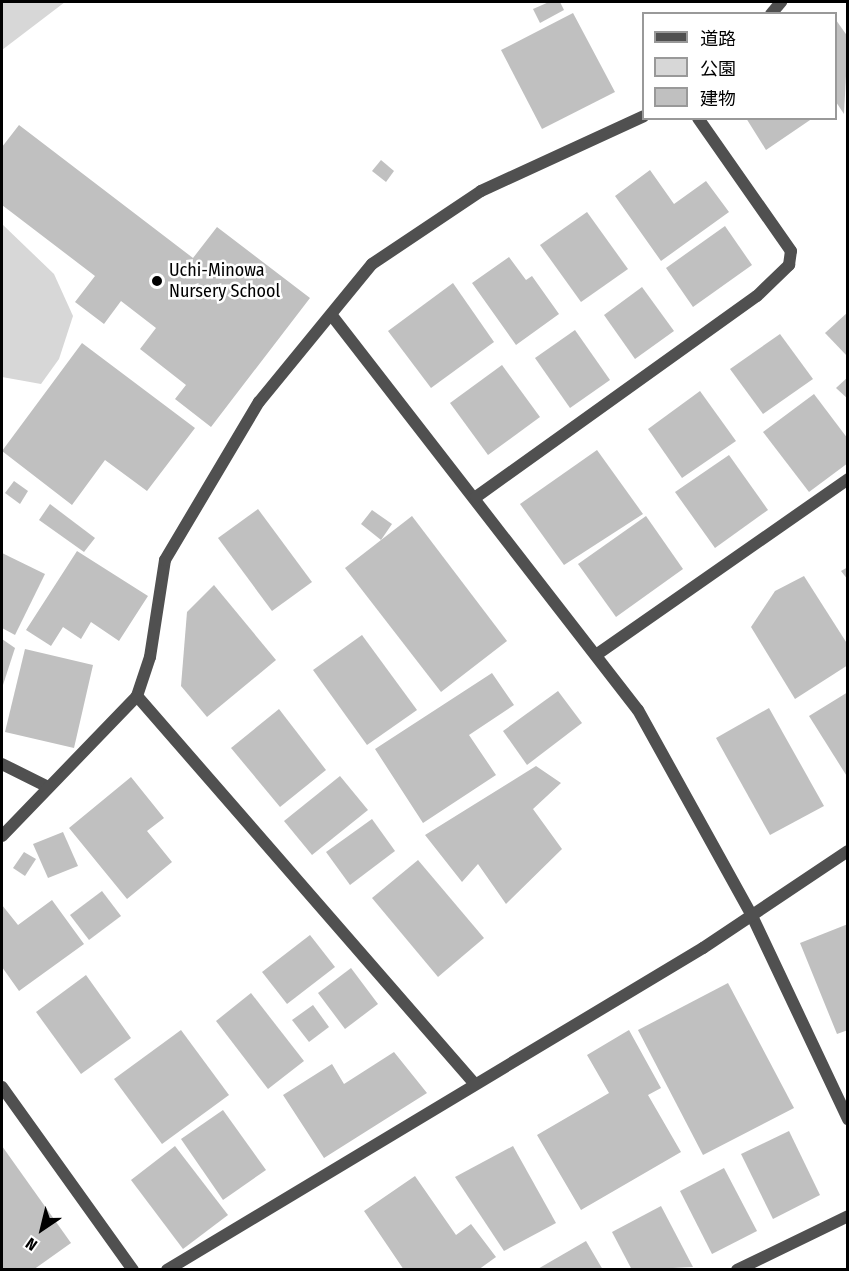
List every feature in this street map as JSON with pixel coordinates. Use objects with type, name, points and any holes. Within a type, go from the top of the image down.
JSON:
[{"type":"street","points":[[2,836],[46,786],[136,696],[150,657],[165,560],[259,402],[333,317],[372,264],[481,191],[642,117]]},
{"type":"street","points":[[476,497],[757,296],[789,265],[790,251],[699,120]]},
{"type":"street","points":[[333,317],[476,497],[638,710],[752,916],[848,1119]]},
{"type":"street","points":[[596,655],[848,479]]},
{"type":"street","points":[[136,696],[473,1082]]},
{"type":"street","points":[[2,764],[46,786]]},
{"type":"street","points":[[167,1269],[473,1082],[752,916],[848,852]]},
{"type":"street","points":[[2,1087],[133,1269]]},
{"type":"street","points":[[737,1269],[848,1216]]},
{"type":"green space","points":[[2,2],[65,2],[2,50]]},
{"type":"green space","points":[[2,224],[54,274],[73,316],[59,359],[41,384],[2,377]]},
{"type":"building","points":[[549,2],[560,2],[564,10],[540,23],[533,9]]},
{"type":"building","points":[[573,13],[615,92],[542,129],[501,50]]},
{"type":"building","points":[[837,21],[848,37],[844,114],[837,104]]},
{"type":"building","points":[[747,120],[810,120],[766,150]]},
{"type":"building","points":[[19,125],[193,258],[217,227],[310,298],[211,427],[175,399],[186,385],[140,349],[156,328],[121,301],[104,324],[75,302],[95,276],[2,205],[2,147]]},
{"type":"building","points":[[381,160],[394,171],[386,182],[372,171]]},
{"type":"building","points":[[650,170],[674,204],[706,181],[729,212],[661,261],[615,196]]},
{"type":"building","points":[[587,212],[628,269],[581,302],[540,245]]},
{"type":"building","points":[[725,226],[752,265],[693,307],[666,268]]},
{"type":"building","points":[[509,257],[526,280],[532,276],[559,314],[516,345],[472,283]]},
{"type":"building","points":[[453,283],[494,342],[431,388],[388,331]]},
{"type":"building","points":[[642,287],[674,331],[635,359],[604,315]]},
{"type":"building","points":[[848,312],[848,357],[825,333]]},
{"type":"building","points":[[575,330],[610,380],[570,408],[535,358]]},
{"type":"building","points":[[780,334],[813,379],[763,414],[730,369]]},
{"type":"building","points":[[82,343],[195,428],[147,491],[105,460],[72,505],[2,451]]},
{"type":"building","points":[[502,365],[540,417],[488,455],[450,403]]},
{"type":"building","points":[[848,377],[848,399],[836,388]]},
{"type":"building","points":[[700,391],[736,441],[682,478],[648,429]]},
{"type":"building","points":[[814,394],[848,439],[848,463],[809,492],[763,432]]},
{"type":"building","points":[[597,450],[643,514],[564,565],[520,504]]},
{"type":"building","points":[[729,455],[768,510],[715,548],[675,492]]},
{"type":"building","points":[[14,481],[28,491],[20,504],[5,493]]},
{"type":"building","points":[[50,504],[95,538],[84,552],[39,520]]},
{"type":"building","points":[[258,509],[312,582],[272,611],[218,538]]},
{"type":"building","points":[[372,510],[392,524],[381,540],[361,524]]},
{"type":"building","points":[[412,516],[507,641],[441,692],[345,568]]},
{"type":"building","points":[[646,516],[683,569],[616,617],[578,564]]},
{"type":"building","points":[[77,551],[148,596],[119,641],[91,622],[81,639],[63,627],[51,646],[26,630]]},
{"type":"building","points":[[2,553],[45,574],[15,635],[2,628]]},
{"type":"building","points":[[848,567],[848,580],[841,571]]},
{"type":"building","points":[[804,576],[848,645],[848,665],[795,699],[751,627],[775,591]]},
{"type":"building","points":[[214,585],[276,660],[207,717],[181,686],[187,612]]},
{"type":"building","points":[[362,635],[417,710],[367,745],[313,670]]},
{"type":"building","points":[[2,639],[15,648],[2,688]]},
{"type":"building","points":[[25,649],[93,665],[74,748],[5,732]]},
{"type":"building","points":[[492,673],[514,705],[469,735],[496,775],[423,823],[375,749]]},
{"type":"building","points":[[558,691],[582,723],[527,765],[503,731]]},
{"type":"building","points":[[848,692],[848,778],[809,716]]},
{"type":"building","points":[[769,708],[824,806],[770,835],[716,738]]},
{"type":"building","points":[[279,709],[326,770],[280,807],[231,748]]},
{"type":"building","points":[[536,766],[561,783],[533,809],[562,849],[506,904],[478,864],[462,882],[425,835]]},
{"type":"building","points":[[340,776],[368,810],[312,855],[284,821]]},
{"type":"building","points":[[131,777],[164,818],[147,831],[172,862],[127,899],[69,828]]},
{"type":"building","points":[[372,819],[395,851],[350,885],[326,852]]},
{"type":"building","points":[[63,832],[78,866],[48,878],[33,844]]},
{"type":"building","points":[[24,852],[36,859],[25,876],[13,868]]},
{"type":"building","points":[[418,860],[484,938],[438,977],[372,898]]},
{"type":"building","points":[[102,891],[121,916],[89,940],[70,915]]},
{"type":"building","points":[[52,900],[84,944],[19,991],[2,967],[2,905],[18,925]]},
{"type":"building","points":[[848,924],[848,1030],[837,1034],[800,943]]},
{"type":"building","points":[[310,935],[335,967],[287,1004],[262,972]]},
{"type":"building","points":[[351,968],[378,1004],[345,1029],[318,993]]},
{"type":"building","points":[[86,975],[131,1038],[81,1074],[36,1012]]},
{"type":"building","points":[[728,983],[794,1108],[703,1155],[638,1030]]},
{"type":"building","points":[[251,993],[304,1061],[268,1089],[216,1021]]},
{"type":"building","points":[[313,1005],[329,1027],[309,1042],[292,1020]]},
{"type":"building","points":[[181,1030],[229,1095],[162,1144],[114,1079]]},
{"type":"building","points":[[629,1030],[661,1088],[648,1095],[681,1152],[581,1210],[537,1135],[609,1093],[587,1055]]},
{"type":"building","points":[[394,1052],[427,1093],[324,1158],[283,1095],[332,1064],[344,1084]]},
{"type":"building","points":[[223,1110],[266,1170],[223,1200],[181,1139]]},
{"type":"building","points":[[789,1131],[820,1195],[773,1219],[741,1154]]},
{"type":"building","points":[[2,1146],[71,1243],[33,1270],[2,1270]]},
{"type":"building","points":[[175,1146],[228,1215],[183,1249],[131,1180]]},
{"type":"building","points":[[513,1146],[556,1223],[504,1251],[455,1177]]},
{"type":"building","points":[[724,1168],[757,1231],[712,1254],[680,1191]]},
{"type":"building","points":[[415,1176],[456,1235],[471,1224],[496,1257],[478,1270],[404,1270],[364,1211]]},
{"type":"building","points":[[661,1206],[693,1267],[632,1270],[612,1232]]},
{"type":"building","points":[[586,1241],[603,1270],[536,1270]]},
{"type":"place","name":"Uchi-Minowa Nursery School","points":[[157,281]]}]
